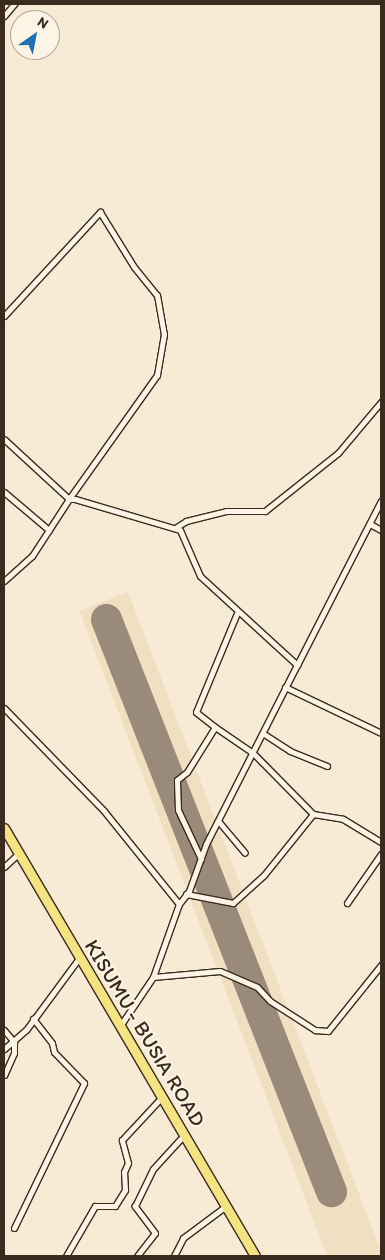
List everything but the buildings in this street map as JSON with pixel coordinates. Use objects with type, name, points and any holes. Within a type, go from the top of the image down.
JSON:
[{"type":"highway","name":"KISUMU - BUSIA ROAD","points":[[4,828],[255,1256]]},
{"type":"street","points":[[4,16],[14,4]]},
{"type":"street","points":[[4,315],[98,212],[160,299],[164,334],[159,370],[69,499],[32,556],[4,581]]},
{"type":"street","points":[[175,528],[186,521],[226,511],[265,511],[338,453],[381,402]]},
{"type":"street","points":[[4,439],[69,499],[175,528],[183,533],[200,576],[237,613],[297,665]]},
{"type":"street","points":[[4,492],[49,530]]},
{"type":"street","points":[[120,1026],[153,977],[179,904],[186,894],[253,753],[381,501]]},
{"type":"street","points":[[370,524],[381,530]]},
{"type":"street","points":[[237,613],[196,712],[253,753],[313,814],[343,819],[381,842]]},
{"type":"street","points":[[286,687],[381,733]]},
{"type":"street","points":[[4,708],[104,811],[179,904]]},
{"type":"street","points":[[201,859],[178,810],[177,780],[187,772],[215,727]]},
{"type":"street","points":[[264,734],[290,751],[327,766]]},
{"type":"street","points":[[186,894],[233,903],[264,875],[313,814]]},
{"type":"street","points":[[219,822],[245,852]]},
{"type":"street","points":[[4,867],[19,853]]},
{"type":"street","points":[[347,903],[381,854]]},
{"type":"street","points":[[4,1049],[14,1042],[33,1019],[79,958]]},
{"type":"street","points":[[153,977],[220,971],[257,987],[270,1001],[315,1030],[328,1031],[381,965]]},
{"type":"street","points":[[14,1228],[84,1083],[54,1052],[52,1043],[33,1019]]},
{"type":"street","points":[[4,1030],[14,1042],[14,1056],[4,1076]]},
{"type":"street","points":[[66,1256],[95,1206],[116,1206],[125,1190],[124,1172],[128,1163],[122,1140],[162,1096]]},
{"type":"street","points":[[137,1256],[155,1233],[135,1206],[153,1169],[185,1135]]},
{"type":"street","points":[[174,1256],[189,1232],[226,1206]]},
{"type":"shaded area","points":[[128,592],[381,1251],[379,1256],[327,1256],[79,611]]},
{"type":"runway","points":[[106,619],[331,1191]]}]
